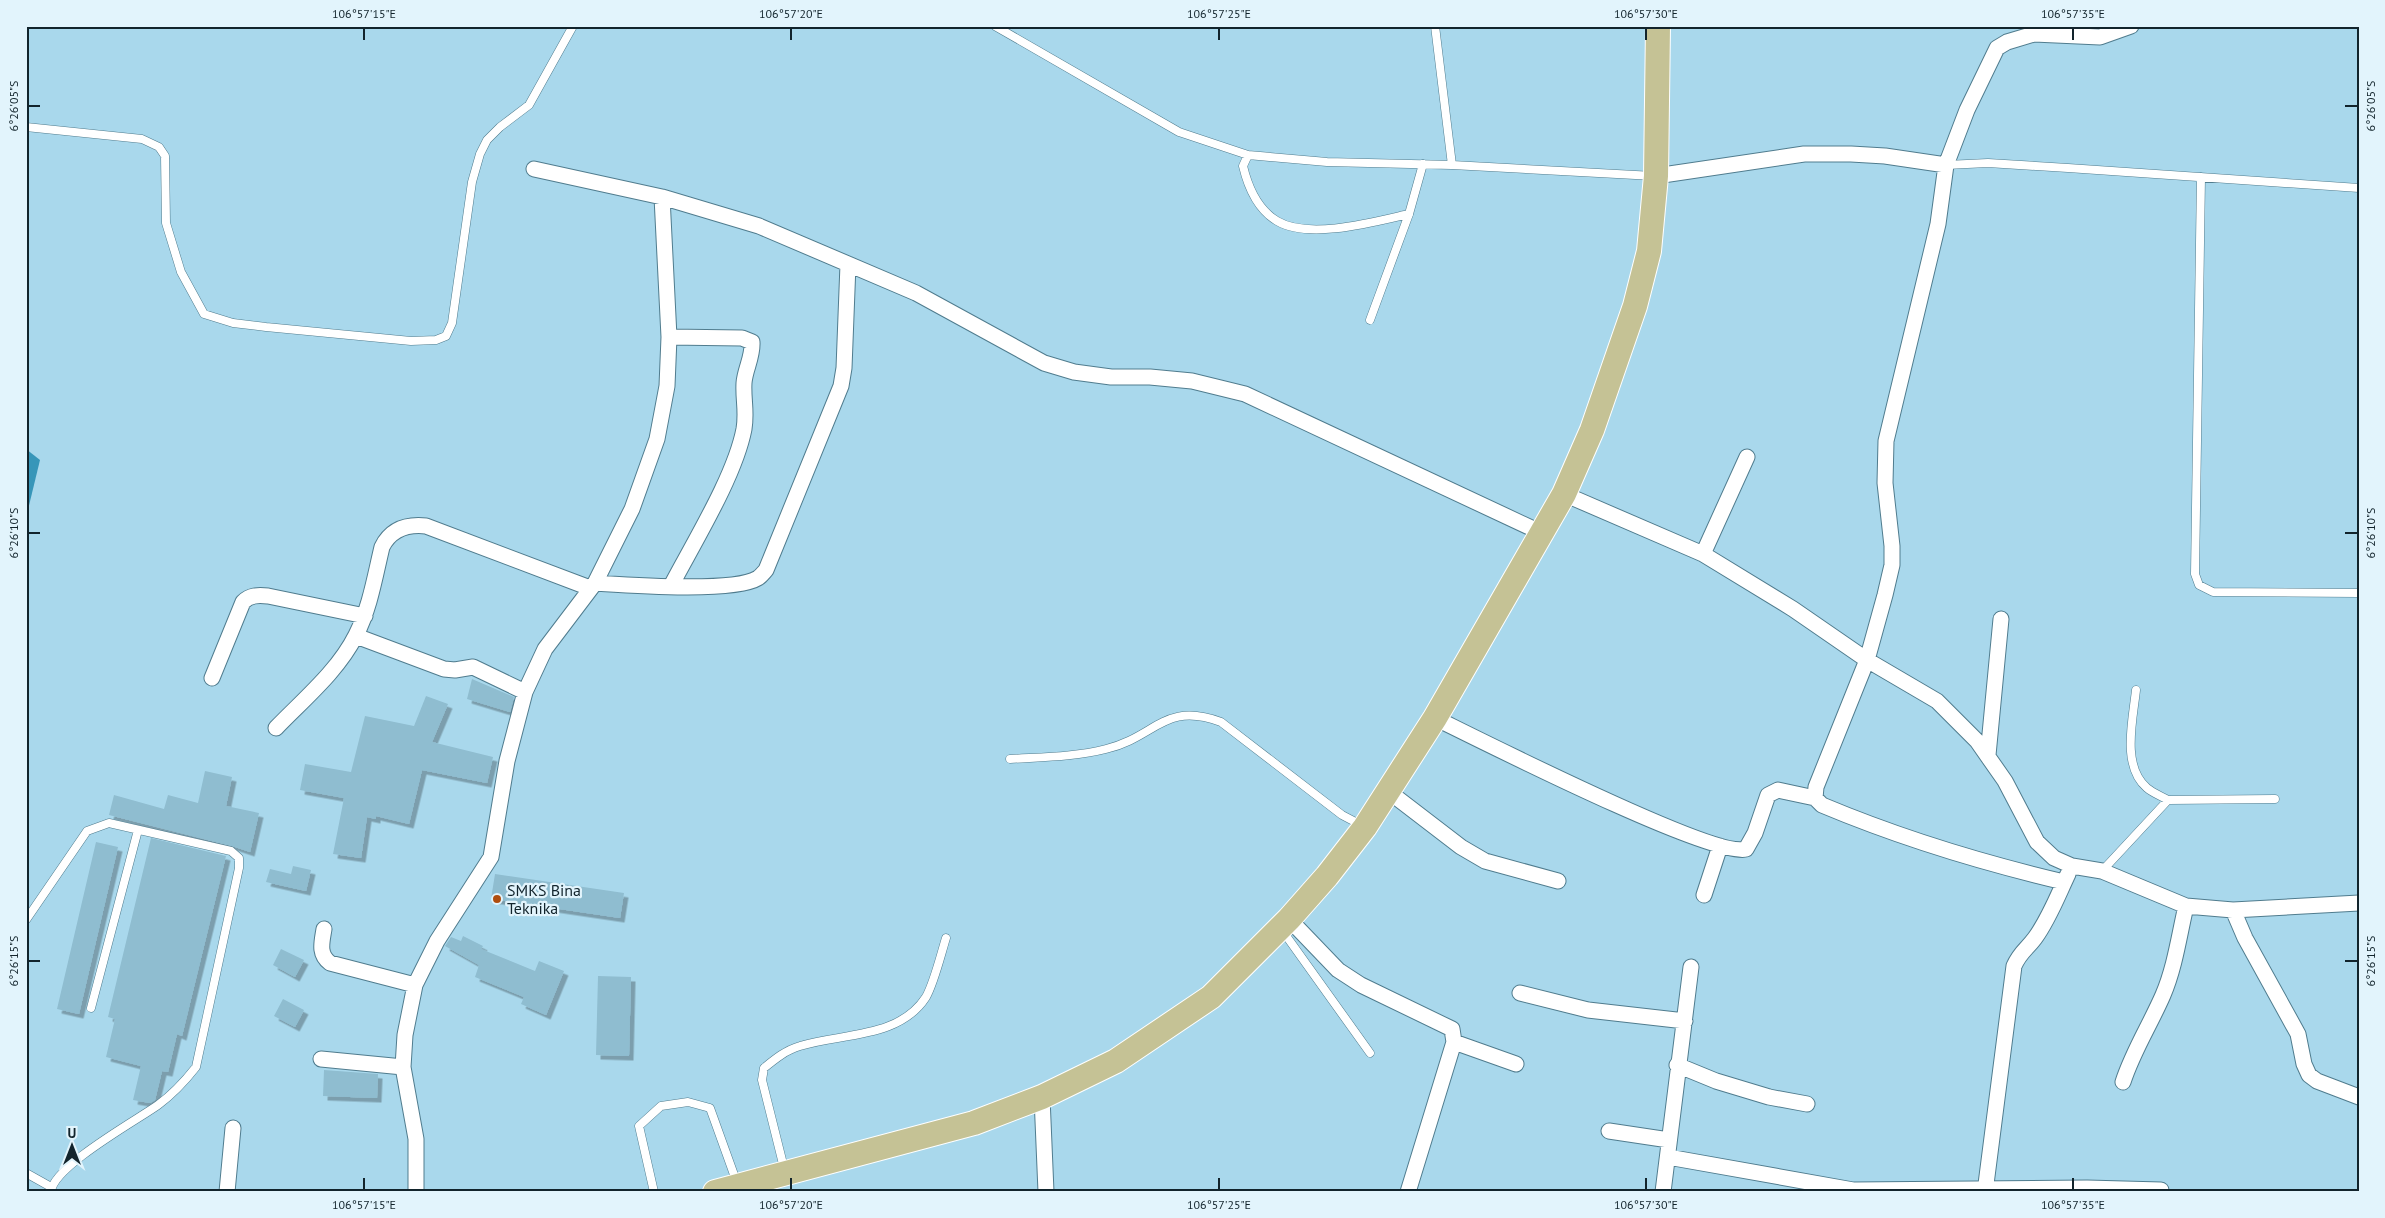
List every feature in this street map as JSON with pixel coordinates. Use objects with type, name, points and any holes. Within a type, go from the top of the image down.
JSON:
[{"type":"main road","points":[[726,1188],[777,1181],[974,1123],[1042,1097],[1116,1061],[1211,997],[1284,924],[1327,876],[1365,827],[1435,718],[1564,494],[1592,430],[1635,306],[1649,251],[1656,176],[1658,26]]},
{"type":"street","points":[[1815,798],[1816,787],[1867,660],[1892,565],[1890,514],[1884,483],[1886,441],[1938,224],[1946,165],[1967,110],[1997,48],[2020,36],[2041,30],[2100,37],[2130,26]]},
{"type":"street","points":[[1656,176],[1804,154],[1851,154],[1946,165]]},
{"type":"street","points":[[534,169],[662,197],[758,226],[916,293],[1044,363],[1058,368],[1111,377],[1192,380],[1245,394],[1542,533]]},
{"type":"street","points":[[416,1192],[416,1139],[403,1067],[405,1035],[416,984],[437,941],[491,857],[508,761],[525,692],[545,649],[592,586],[632,509],[657,439],[667,386],[669,336],[662,197]]},
{"type":"street","points":[[276,728],[331,672],[356,636],[365,616],[382,547],[387,537],[410,524],[426,526],[592,586],[728,585],[758,579],[766,570],[841,386],[844,368],[848,264]]},
{"type":"street","points":[[669,336],[742,338],[752,342],[753,350],[744,384],[747,411],[744,432],[724,484],[672,586]]},
{"type":"street","points":[[1703,554],[1747,457]]},
{"type":"street","points":[[1564,494],[1703,554],[1793,609],[1867,660],[1937,701],[1977,741],[1988,755],[2005,781],[2037,842],[2054,858],[2072,866],[2102,871],[2186,906],[2233,910],[2359,903]]},
{"type":"street","points":[[212,678],[241,606],[247,599],[254,596],[268,596],[365,616]]},
{"type":"street","points":[[1988,755],[2001,619]]},
{"type":"street","points":[[356,636],[444,669],[455,670],[473,666],[525,692]]},
{"type":"street","points":[[1435,718],[1651,821],[1720,846],[1738,850],[1748,846],[1755,833],[1768,795],[1774,790],[1778,790],[1815,798],[1822,805],[1884,831],[2005,868],[2064,882]]},
{"type":"street","points":[[1388,791],[1461,847],[1485,861],[1558,881]]},
{"type":"street","points":[[1704,895],[1720,846]]},
{"type":"street","points":[[1985,1191],[2014,966],[2019,955],[2035,939],[2044,925],[2072,866]]},
{"type":"street","points":[[2123,1082],[2129,1062],[2158,1007],[2172,969],[2186,906]]},
{"type":"street","points":[[2233,910],[2245,938],[2298,1034],[2304,1064],[2309,1075],[2317,1081],[2359,1098]]},
{"type":"street","points":[[1284,924],[1338,970],[1383,998],[1449,1026],[1454,1034],[1454,1042],[1408,1192]]},
{"type":"street","points":[[324,929],[322,954],[330,963],[416,984]]},
{"type":"street","points":[[1662,1192],[1691,967]]},
{"type":"street","points":[[1520,993],[1588,1010],[1685,1021]]},
{"type":"street","points":[[1454,1042],[1516,1064]]},
{"type":"street","points":[[321,1059],[403,1067]]},
{"type":"street","points":[[1678,1064],[1716,1081],[1769,1096],[1807,1104]]},
{"type":"street","points":[[1042,1097],[1046,1192]]},
{"type":"street","points":[[227,1192],[233,1128]]},
{"type":"street","points":[[1609,1131],[1670,1140]]},
{"type":"street","points":[[1668,1157],[1853,1190],[1985,1191],[2087,1188],[2161,1190]]},
{"type":"lane","points":[[26,127],[142,139],[159,147],[165,156],[166,223],[181,272],[204,314],[233,323],[266,327],[411,341],[436,340],[446,336],[452,323],[472,182],[480,154],[487,140],[500,127],[529,105],[573,26]]},
{"type":"lane","points":[[995,26],[1179,132],[1248,155],[1327,162],[1452,165],[1656,176]]},
{"type":"lane","points":[[1435,26],[1452,165]]},
{"type":"lane","points":[[1248,155],[1243,166],[1250,191],[1258,203],[1277,221],[1299,228],[1353,227],[1409,214]]},
{"type":"lane","points":[[1946,165],[1988,163],[2359,188]]},
{"type":"lane","points":[[1370,320],[1409,214],[1423,164]]},
{"type":"lane","points":[[2201,177],[2195,574],[2199,585],[2213,592],[2359,593]]},
{"type":"lane","points":[[2136,690],[2131,732],[2132,766],[2146,787],[2168,800],[2275,799]]},
{"type":"lane","points":[[1010,759],[1106,749],[1129,742],[1169,718],[1186,714],[1202,715],[1221,722],[1342,815],[1365,827]]},
{"type":"lane","points":[[2102,871],[2168,800]]},
{"type":"lane","points":[[26,920],[87,831],[109,823],[231,851],[239,858],[239,868],[196,1067],[181,1085],[159,1104],[81,1156],[62,1172],[51,1190],[26,1173]]},
{"type":"lane","points":[[91,1008],[138,830]]},
{"type":"lane","points":[[1284,924],[1370,1053]]},
{"type":"lane","points":[[777,1181],[762,1080],[764,1068],[777,1057],[800,1046],[884,1028],[906,1016],[926,996],[946,938]]},
{"type":"lane","points":[[654,1192],[638,1126],[661,1106],[688,1102],[710,1108],[726,1188]]},
{"type":"water","points":[[26,449],[40,460],[26,518]]},
{"type":"building","points":[[472,679],[514,697],[510,712],[467,699]]},
{"type":"building","points":[[426,696],[448,704],[432,742],[493,757],[487,783],[422,770],[409,824],[376,816],[376,819],[367,817],[361,858],[333,854],[344,798],[300,790],[305,764],[351,772],[365,716],[414,726]]},
{"type":"building","points":[[205,771],[232,777],[226,806],[259,813],[250,852],[109,815],[114,795],[164,809],[168,795],[198,803]]},
{"type":"building","points":[[151,838],[226,856],[182,1036],[177,1034],[168,1072],[162,1071],[155,1100],[150,1103],[133,1100],[141,1066],[106,1057],[115,1019],[108,1017]]},
{"type":"building","points":[[96,842],[118,847],[79,1014],[57,1009]]},
{"type":"building","points":[[293,866],[311,870],[306,891],[266,882],[270,869],[291,874]]},
{"type":"building","points":[[495,874],[624,893],[620,918],[491,899]]},
{"type":"building","points":[[463,936],[483,946],[481,949],[535,971],[539,961],[564,971],[546,1015],[521,1004],[524,997],[475,977],[479,965],[445,946],[451,937],[461,941]]},
{"type":"building","points":[[281,949],[304,960],[295,977],[273,965]]},
{"type":"building","points":[[598,976],[631,977],[629,1056],[596,1055]]},
{"type":"building","points":[[283,999],[304,1010],[295,1027],[274,1016]]},
{"type":"building","points":[[324,1070],[378,1074],[377,1098],[323,1096]]},
{"type":"place","name":"SMKS Bina Teknika","points":[[497,899]]}]
